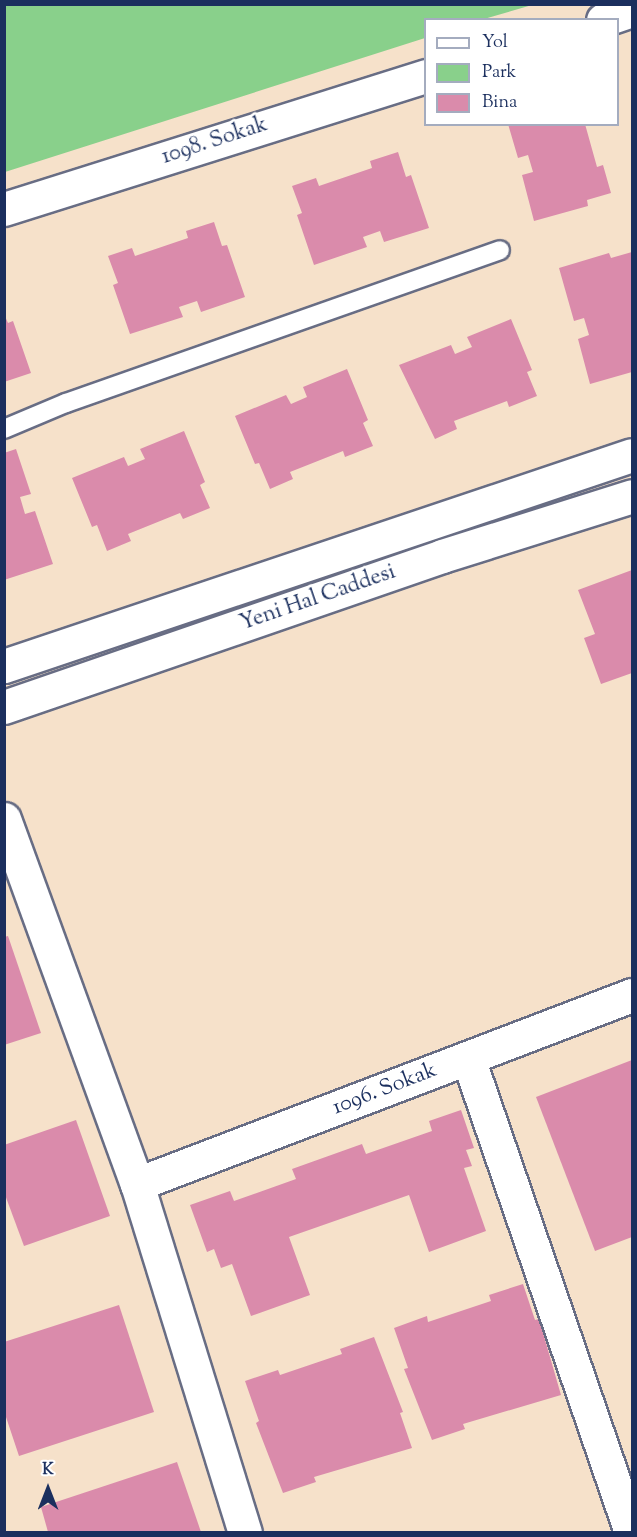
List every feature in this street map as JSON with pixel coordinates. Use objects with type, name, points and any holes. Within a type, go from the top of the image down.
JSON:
[{"type":"street","points":[[609,18],[633,10],[631,4]]},
{"type":"street","name":"1098. Sokak","points":[[4,209],[424,77]]},
{"type":"street","points":[[4,666],[633,455]]},
{"type":"street","name":"Yeni Hal Caddesi","points":[[4,707],[431,560],[633,496]]},
{"type":"street","points":[[4,819],[137,1184],[245,1533]]},
{"type":"street","name":"1096. Sokak","points":[[137,1184],[633,995]]},
{"type":"street","points":[[468,1058],[631,1533]]},
{"type":"lane","points":[[4,429],[66,403],[500,250]]},
{"type":"green space","points":[[5,4],[532,4],[487,18],[424,18],[424,38],[5,172]]},
{"type":"building","points":[[509,126],[586,126],[597,167],[603,165],[611,193],[587,200],[588,206],[534,221],[522,175],[533,172],[528,155],[518,158]]},
{"type":"building","points":[[398,152],[406,177],[411,175],[429,228],[384,242],[380,231],[363,237],[367,247],[314,265],[297,215],[302,213],[292,186],[316,178],[319,186],[372,168],[370,161]]},
{"type":"building","points":[[214,222],[222,246],[227,245],[245,297],[201,312],[197,301],[179,307],[183,317],[130,334],[113,285],[118,283],[108,256],[132,248],[135,256],[188,238],[186,231]]},
{"type":"building","points":[[632,252],[632,372],[590,384],[578,339],[589,335],[584,318],[574,321],[559,268],[609,253],[611,258]]},
{"type":"building","points":[[4,314],[8,323],[13,321],[31,373],[4,382]]},
{"type":"building","points":[[511,319],[532,370],[527,372],[537,396],[509,407],[507,401],[454,421],[457,429],[435,439],[399,365],[451,345],[455,354],[472,347],[467,337]]},
{"type":"building","points":[[347,369],[368,420],[363,423],[373,446],[345,457],[343,451],[290,472],[293,479],[270,489],[259,463],[255,464],[235,416],[286,395],[291,404],[307,397],[303,387]]},
{"type":"building","points":[[184,431],[205,482],[200,485],[210,508],[183,519],[180,513],[128,534],[131,541],[107,551],[97,525],[92,527],[72,478],[124,457],[128,466],[145,459],[140,449]]},
{"type":"building","points":[[16,449],[31,494],[20,497],[25,514],[35,511],[53,564],[4,580],[4,453]]},
{"type":"building","points":[[632,570],[632,673],[601,684],[584,638],[595,634],[578,590]]},
{"type":"building","points":[[8,936],[41,1033],[4,1045],[4,937]]},
{"type":"building","points":[[632,1060],[632,1237],[595,1251],[536,1097]]},
{"type":"building","points":[[461,1110],[474,1148],[466,1150],[472,1166],[464,1168],[486,1231],[429,1252],[409,1195],[289,1237],[310,1295],[251,1316],[232,1264],[221,1268],[214,1249],[207,1252],[190,1205],[230,1191],[234,1201],[296,1179],[292,1169],[362,1144],[366,1154],[432,1131],[429,1121]]},
{"type":"building","points":[[76,1120],[110,1216],[24,1246],[4,1192],[4,1145]]},
{"type":"building","points":[[523,1284],[535,1320],[539,1319],[561,1395],[463,1424],[465,1429],[432,1440],[404,1369],[408,1368],[394,1328],[427,1316],[428,1322],[491,1301],[489,1295]]},
{"type":"building","points":[[119,1305],[154,1412],[19,1456],[4,1411],[4,1342]]},
{"type":"building","points":[[374,1337],[403,1412],[400,1413],[412,1448],[314,1477],[316,1482],[283,1493],[256,1423],[259,1421],[245,1381],[278,1370],[280,1375],[342,1354],[340,1349]]},
{"type":"building","points":[[177,1462],[201,1532],[48,1532],[41,1507]]}]
